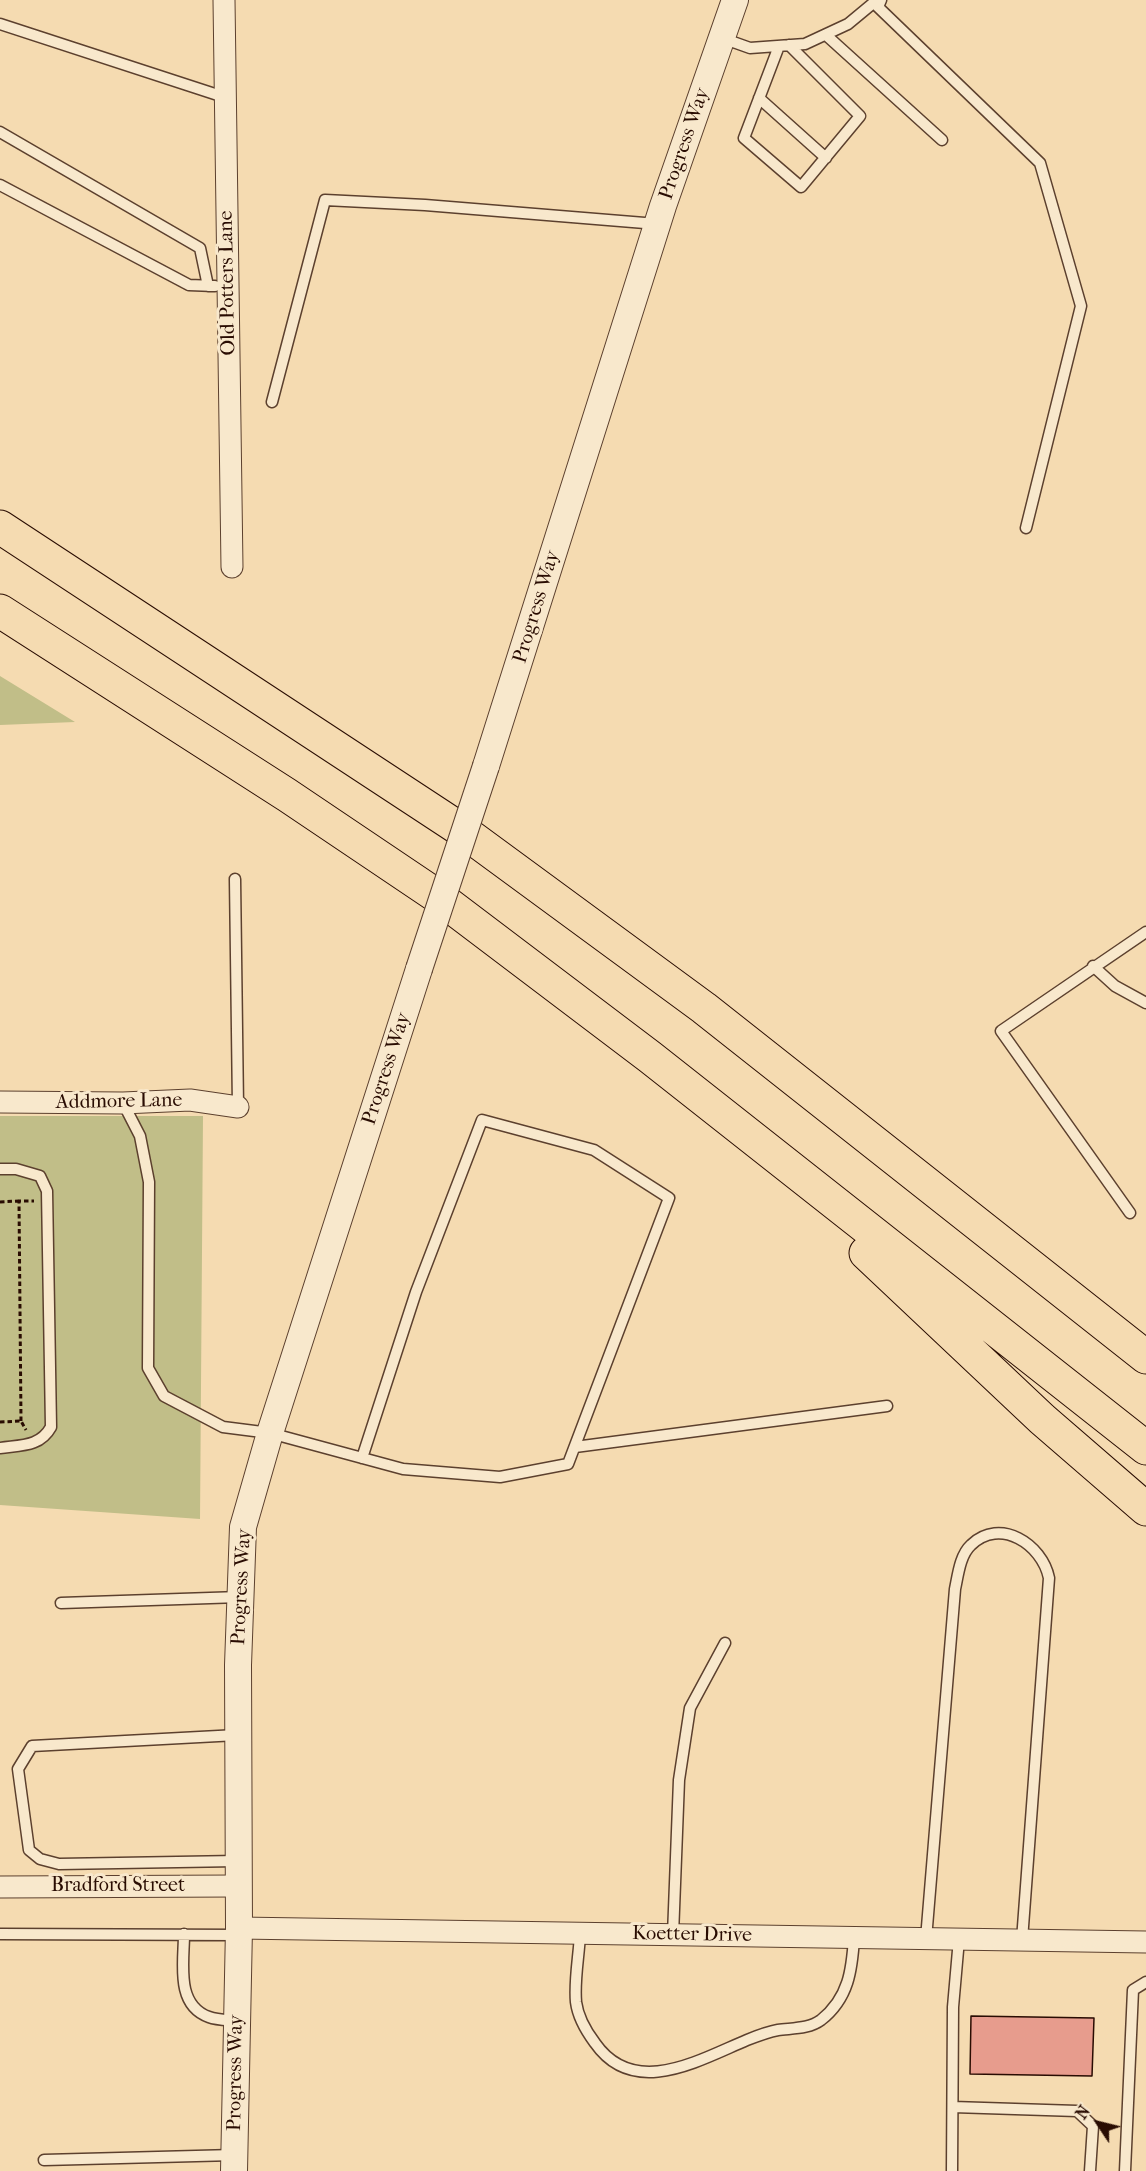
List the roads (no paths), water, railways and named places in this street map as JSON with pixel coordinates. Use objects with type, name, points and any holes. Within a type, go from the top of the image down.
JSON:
[{"type":"highway","points":[[0,527],[463,831],[705,1008],[1146,1357]]},
{"type":"highway","points":[[0,611],[399,870],[708,1103],[1146,1448]]},
{"type":"highway","points":[[708,1103],[1042,1419],[1146,1509]]},
{"type":"highway","points":[[1077,1302],[1146,1350]]},
{"type":"street","name":"Old Potters Lane","points":[[224,0],[219,286],[232,567]]},
{"type":"street","name":"Progress Way","points":[[234,2163],[239,1932],[237,1735],[243,1527],[270,1433],[418,969],[486,766],[657,224],[735,0]]},
{"type":"street","name":"Addmore Lane","points":[[0,1102],[123,1103],[190,1100],[238,1107]]},
{"type":"street","name":"Bradford Street","points":[[0,1887],[237,1873]]},
{"type":"street","name":"Koetter Drive","points":[[239,1932],[1146,1942]]},
{"type":"lane","points":[[721,38],[750,48],[805,44],[848,24],[879,0]]},
{"type":"lane","points":[[879,0],[878,7],[1040,163],[1081,306],[1026,528]]},
{"type":"lane","points":[[0,24],[224,97]]},
{"type":"lane","points":[[826,35],[942,140]]},
{"type":"lane","points":[[784,46],[861,116],[801,187],[744,138],[759,98],[784,46]]},
{"type":"lane","points":[[759,98],[826,158]]},
{"type":"lane","points":[[0,132],[200,248],[219,286],[189,285],[0,185]]},
{"type":"lane","points":[[272,402],[325,200],[426,205],[657,224]]},
{"type":"lane","points":[[235,879],[238,1107]]},
{"type":"lane","points":[[1130,1213],[1001,1031],[1093,966],[1146,932]]},
{"type":"lane","points":[[1093,966],[1115,986],[1146,1003]]},
{"type":"lane","points":[[123,1103],[140,1136],[149,1182],[148,1368],[164,1396],[223,1427],[270,1433],[362,1458],[403,1469],[500,1477],[568,1464],[669,1198],[594,1150],[482,1120],[416,1292],[362,1458]]},
{"type":"lane","points":[[0,1169],[16,1169],[40,1176],[47,1191],[51,1427],[45,1438],[36,1442],[0,1448]]},
{"type":"lane","points":[[575,1447],[887,1406]]},
{"type":"lane","points":[[926,1939],[955,1589],[962,1559],[970,1545],[986,1536],[999,1535],[1017,1537],[1030,1544],[1041,1555],[1049,1578],[1022,1940]]},
{"type":"lane","points":[[61,1603],[241,1597]]},
{"type":"lane","points":[[673,1935],[679,1780],[690,1708],[725,1643]]},
{"type":"lane","points":[[237,1735],[32,1746],[18,1770],[29,1850],[40,1859],[59,1864],[237,1873]]},
{"type":"lane","points":[[0,1934],[239,1932]]},
{"type":"lane","points":[[184,1934],[184,1985],[188,1998],[196,2009],[210,2017],[237,2021]]},
{"type":"lane","points":[[580,1934],[576,2003],[584,2027],[599,2050],[618,2067],[646,2074],[713,2056],[758,2036],[778,2030],[800,2028],[821,2020],[840,1998],[852,1974],[854,1938]]},
{"type":"lane","points":[[952,2171],[953,2007],[959,1940]]},
{"type":"lane","points":[[1125,2171],[1133,1990],[1146,1982]]},
{"type":"lane","points":[[953,2107],[1077,2111],[1093,2126],[1090,2171]]},
{"type":"lane","points":[[44,2160],[234,2163]]}]
